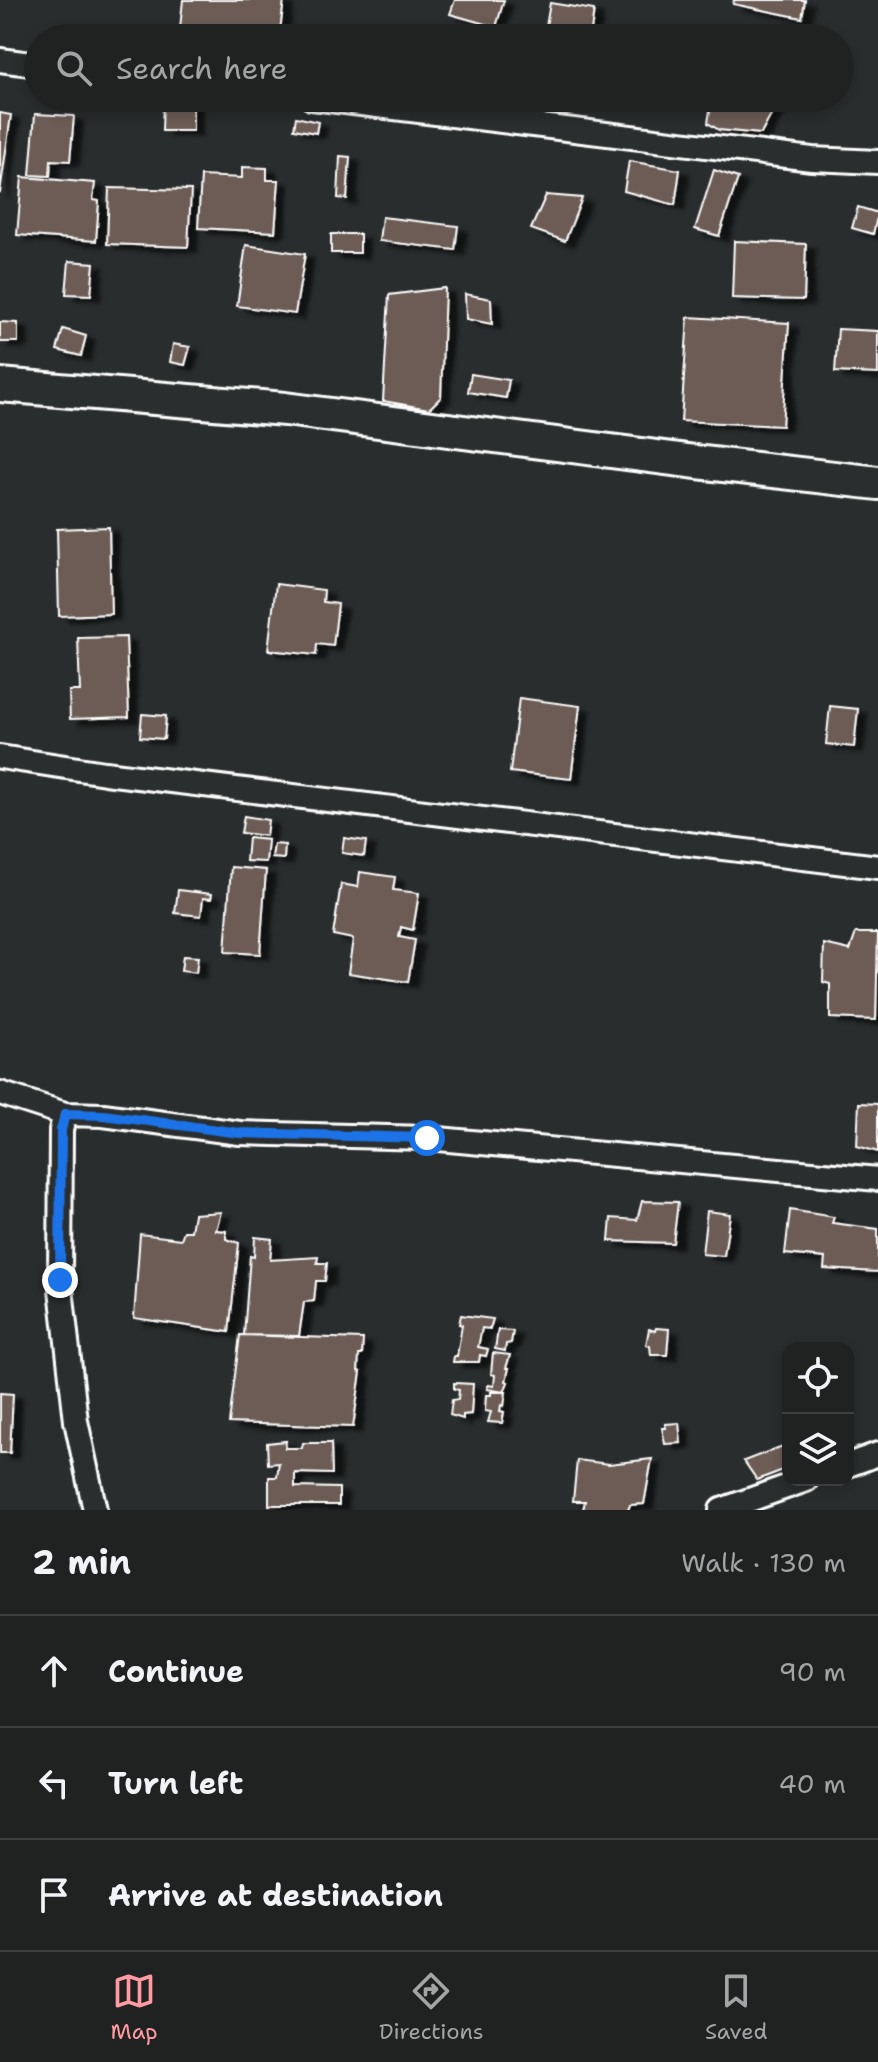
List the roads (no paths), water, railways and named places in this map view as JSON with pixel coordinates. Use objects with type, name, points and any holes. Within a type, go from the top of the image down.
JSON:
[{"type":"street","points":[[0,60],[24,63]]},
{"type":"street","points":[[427,112],[812,159],[878,162]]},
{"type":"street","points":[[0,385],[285,409],[878,483]]},
{"type":"street","points":[[0,757],[121,775],[878,867]]},
{"type":"street","points":[[0,1093],[65,1114],[103,1115],[240,1133],[427,1138],[878,1179]]},
{"type":"street","points":[[65,1114],[61,1130],[60,1280],[76,1421],[95,1510]]},
{"type":"street","points":[[854,1463],[878,1454]]},
{"type":"street","points":[[721,1510],[789,1486]]}]
